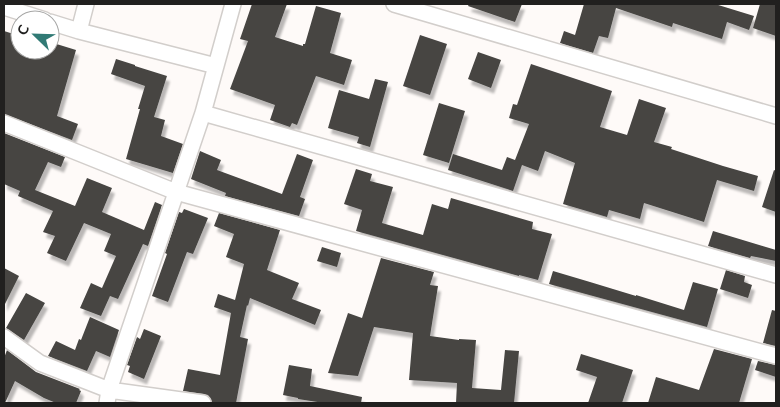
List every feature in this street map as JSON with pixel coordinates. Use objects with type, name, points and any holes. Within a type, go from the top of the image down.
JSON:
[{"type":"street","points":[[79,31],[86,4]]},
{"type":"street","points":[[108,397],[203,113],[233,4]]},
{"type":"street","points":[[394,4],[776,116]]},
{"type":"street","points":[[60,25],[216,66]]},
{"type":"street","points":[[203,113],[776,275]]},
{"type":"street","points":[[4,124],[176,192],[776,356]]},
{"type":"street","points":[[4,336],[40,363],[108,397],[203,403]]},
{"type":"building","points":[[252,4],[287,4],[275,37],[303,46],[316,6],[341,13],[330,53],[352,60],[344,85],[316,76],[297,125],[292,123],[290,127],[270,120],[275,105],[230,89],[248,41],[240,39]]},
{"type":"building","points":[[469,4],[522,4],[515,22],[468,6]]},
{"type":"building","points":[[584,4],[715,4],[754,16],[749,30],[727,22],[722,39],[673,23],[672,27],[616,8],[608,38],[599,36],[593,53],[560,43],[564,31],[575,35]]},
{"type":"building","points":[[760,4],[776,4],[776,36],[753,28]]},
{"type":"building","points":[[4,31],[10,33],[10,60],[60,60],[60,45],[76,50],[57,116],[78,124],[72,140],[4,114]]},
{"type":"building","points":[[420,35],[447,44],[430,95],[403,86]]},
{"type":"building","points":[[478,52],[501,60],[491,88],[468,79]]},
{"type":"building","points":[[116,59],[167,76],[154,117],[165,120],[161,136],[183,144],[173,173],[126,159],[145,86],[111,74]]},
{"type":"building","points":[[531,64],[612,91],[600,127],[627,135],[639,99],[666,108],[654,142],[758,176],[754,191],[717,180],[704,222],[644,203],[640,219],[609,210],[607,217],[563,204],[575,163],[545,151],[538,171],[522,165],[513,191],[448,170],[453,154],[502,170],[507,157],[515,160],[529,124],[509,118],[513,104],[517,105]]},
{"type":"building","points":[[375,79],[388,82],[370,147],[357,143],[359,137],[328,128],[339,90],[369,99]]},
{"type":"building","points":[[439,103],[465,111],[449,163],[423,155]]},
{"type":"building","points":[[4,133],[65,157],[61,167],[48,162],[35,190],[75,206],[87,178],[112,188],[102,212],[144,230],[155,202],[162,205],[148,246],[143,244],[118,299],[110,296],[101,316],[80,308],[91,283],[102,288],[116,256],[104,251],[111,234],[84,223],[66,261],[47,253],[55,236],[43,232],[53,211],[18,196],[20,191],[4,184]]},
{"type":"building","points":[[200,151],[221,160],[217,170],[282,194],[297,154],[313,160],[300,197],[305,199],[299,216],[225,196],[226,193],[191,179]]},
{"type":"building","points":[[356,169],[372,174],[370,181],[393,187],[382,223],[423,235],[432,204],[448,209],[451,198],[533,222],[532,229],[552,234],[538,280],[356,231],[362,210],[344,204]]},
{"type":"building","points":[[774,170],[776,171],[776,212],[762,207]]},
{"type":"building","points":[[184,209],[208,218],[193,254],[187,252],[168,302],[152,296],[179,212],[182,213]]},
{"type":"building","points":[[219,213],[280,230],[267,270],[299,283],[292,299],[321,310],[315,325],[250,298],[240,337],[248,339],[236,403],[212,403],[208,395],[183,391],[188,369],[220,375],[231,313],[214,307],[218,294],[235,300],[244,264],[226,257],[234,234],[214,226]]},
{"type":"building","points":[[713,231],[776,250],[776,261],[751,256],[750,258],[708,246]]},
{"type":"building","points":[[322,247],[341,253],[337,267],[317,261]]},
{"type":"building","points":[[381,258],[434,272],[430,285],[438,286],[430,336],[476,340],[472,388],[501,390],[505,350],[519,351],[514,403],[456,403],[457,383],[409,380],[413,333],[374,327],[358,376],[328,373],[348,313],[362,318]]},
{"type":"building","points":[[4,268],[19,276],[4,306]]},
{"type":"building","points":[[726,270],[745,276],[744,282],[752,285],[748,298],[720,289]]},
{"type":"building","points":[[553,271],[684,310],[693,282],[718,289],[707,327],[549,284]]},
{"type":"building","points":[[26,293],[45,303],[24,340],[6,328]]},
{"type":"building","points":[[772,310],[776,311],[776,346],[763,343]]},
{"type":"building","points":[[90,317],[119,330],[110,357],[96,351],[87,371],[48,356],[56,341],[75,350]]},
{"type":"building","points":[[144,329],[161,336],[144,379],[128,372],[130,366],[127,365],[137,337],[140,339]]},
{"type":"building","points":[[714,349],[752,359],[739,403],[648,403],[656,377],[699,390]]},
{"type":"building","points":[[7,350],[36,372],[80,389],[81,391],[76,403],[56,403],[15,381],[4,403],[4,358]]},
{"type":"building","points":[[581,354],[633,370],[622,403],[588,403],[597,377],[576,370]]},
{"type":"building","points":[[758,361],[776,365],[776,377],[755,370]]},
{"type":"building","points":[[289,365],[312,369],[310,386],[362,397],[361,403],[324,403],[283,395]]}]
